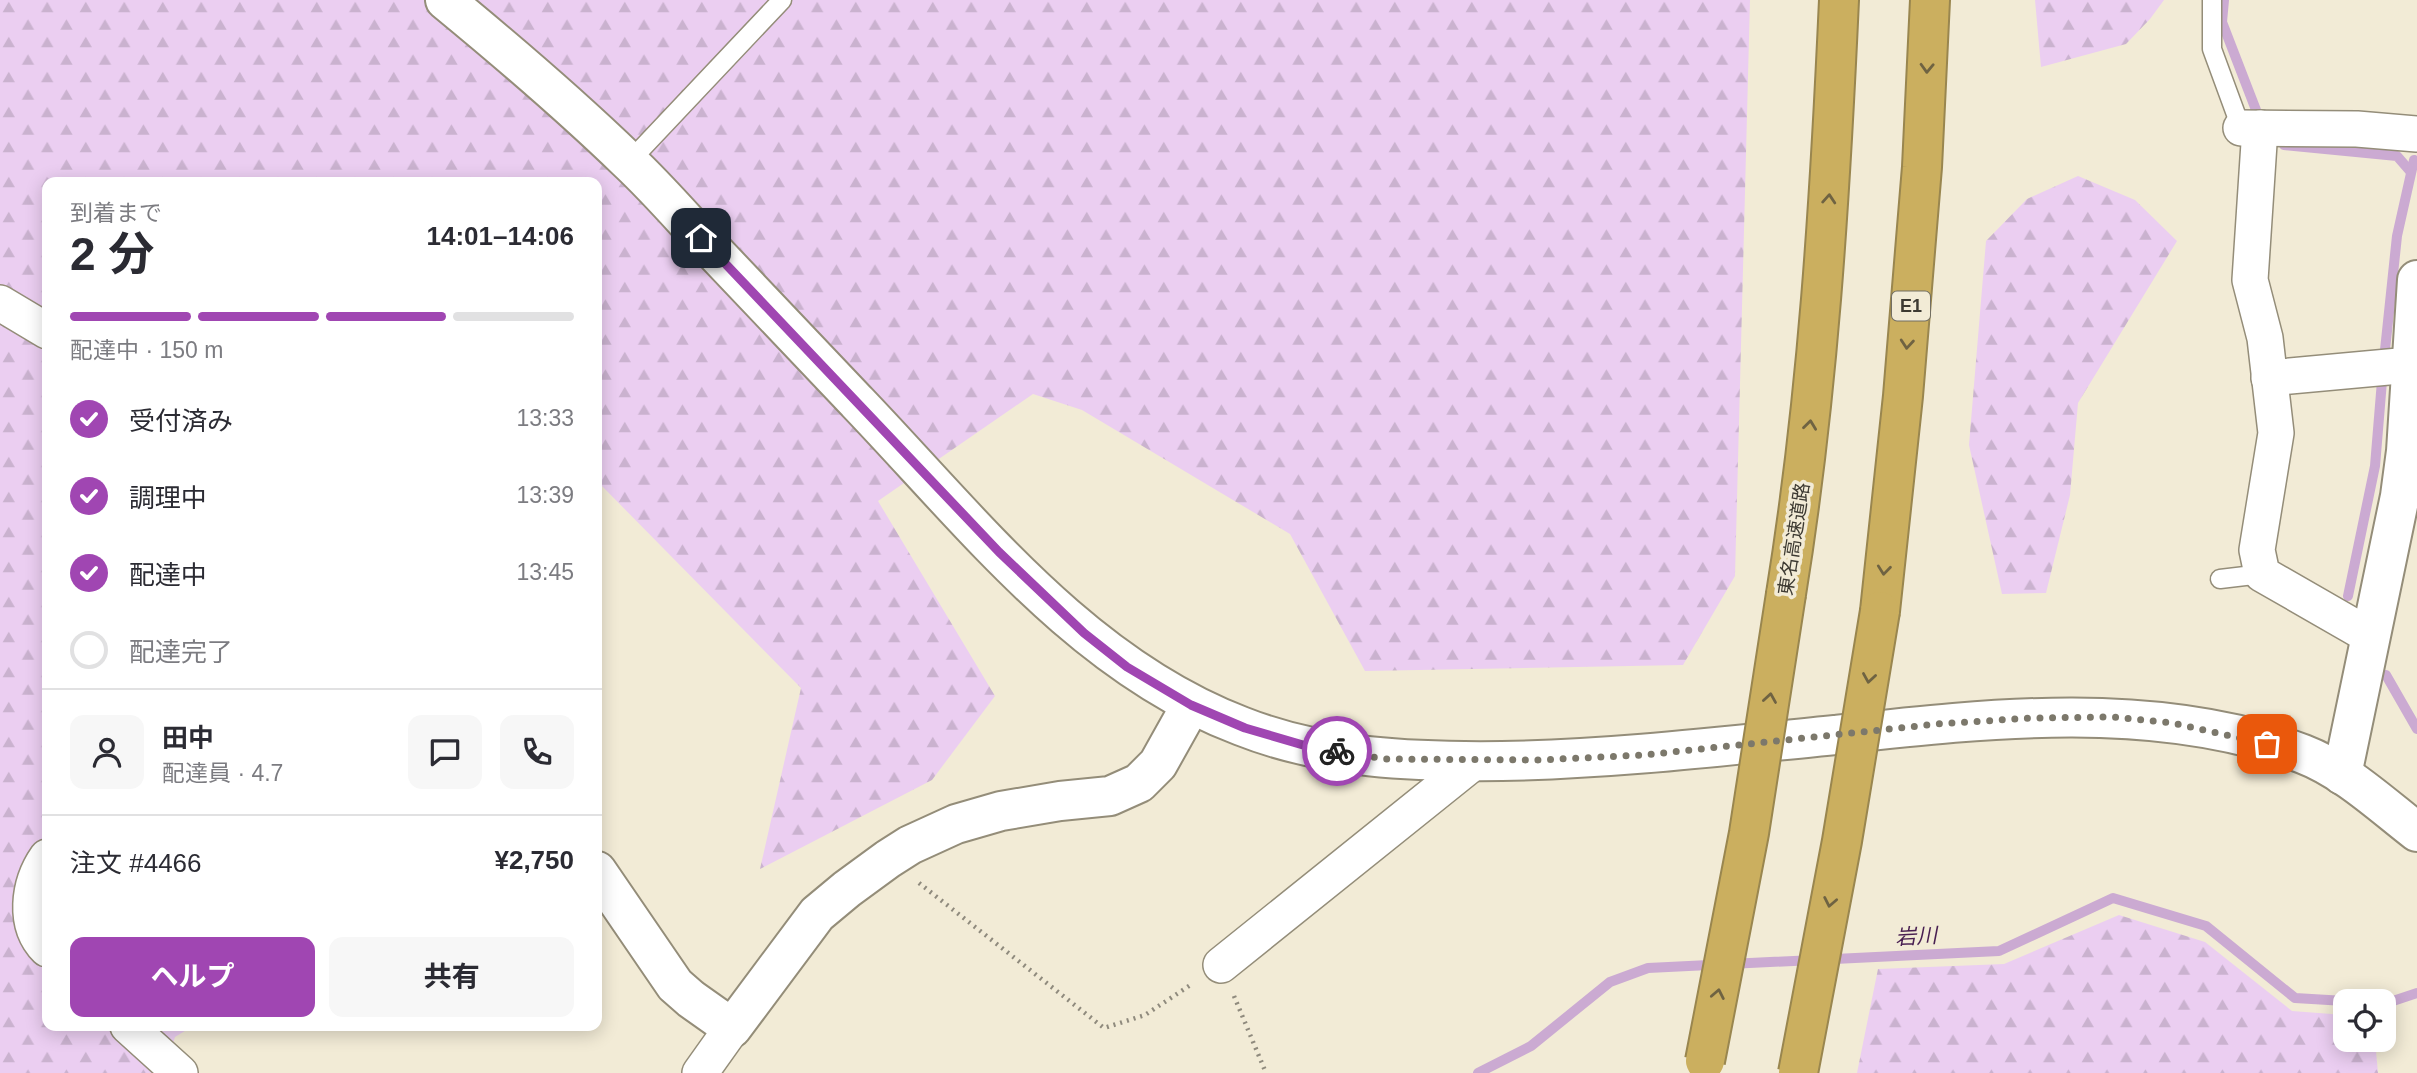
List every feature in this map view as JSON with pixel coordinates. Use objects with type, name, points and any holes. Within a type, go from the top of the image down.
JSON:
[{"type":"highway","name":"東名高速道路","points":[[1703,1067],[1749,833],[1802,493],[1814,388],[1832,160],[1839,0]]},
{"type":"highway","name":"E1","points":[[1798,1073],[1842,841],[1880,611],[1903,396],[1923,167],[1930,0]]},
{"type":"street","points":[[445,0],[503,48],[629,162],[999,552],[1084,633],[1127,667],[1191,705],[1245,728],[1303,745],[1384,759],[1475,761],[1644,755],[1937,724],[2031,718],[2112,717],[2173,723],[2247,738],[2306,755],[2342,775],[2417,832]]},
{"type":"street","points":[[2370,636],[2262,574],[2257,550],[2276,433],[2265,338],[2250,280],[2251,128],[2417,134]]},
{"type":"street","points":[[2342,775],[2400,496],[2406,451],[2417,280]]},
{"type":"street","points":[[0,303],[42,328]]},
{"type":"street","points":[[2269,378],[2410,365]]},
{"type":"street","points":[[701,1073],[817,914],[847,888],[909,845],[956,824],[1001,811],[1110,796],[1139,783],[1158,764],[1191,705]]},
{"type":"street","points":[[1221,965],[1475,761]]},
{"type":"street","points":[[42,864],[32,893],[30,915],[37,939],[42,944]]},
{"type":"street","points":[[602,877],[675,985],[732,1028]]},
{"type":"street","points":[[134,1031],[180,1073]]},
{"type":"lane","points":[[629,162],[782,0]]},
{"type":"lane","points":[[2212,0],[2212,49],[2251,128]]},
{"type":"lane","points":[[2220,579],[2262,574]]},
{"type":"path","points":[[888,859],[1104,1028],[1145,1015],[1221,965],[1266,1073]]},
{"type":"green space","points":[[0,0],[1750,0],[1735,576],[1683,665],[1365,671],[1290,534],[1082,410],[1033,394],[878,501],[995,696],[932,780],[760,869],[801,688],[602,486],[602,177],[42,177],[42,1031],[185,1031],[175,1037],[164,1073],[0,1073]]},
{"type":"green space","points":[[2035,0],[2164,0],[2126,44],[2041,67]]},
{"type":"green space","points":[[2078,176],[2135,200],[2177,241],[2078,403],[2070,495],[2046,593],[2002,594],[1969,445],[1986,241],[2027,199]]},
{"type":"green space","points":[[2119,915],[2205,942],[2292,1011],[2333,1014],[2333,1052],[2376,1052],[2378,1073],[1857,1073],[1878,969],[2004,964]]},
{"type":"waterway","points":[[2224,0],[2222,22],[2256,110]]},
{"type":"waterway","points":[[2284,145],[2397,156],[2410,171]]},
{"type":"waterway","points":[[2385,350],[2397,236],[2414,160]]},
{"type":"waterway","points":[[2348,596],[2375,466],[2382,381]]},
{"type":"waterway","points":[[2386,675],[2417,729]]},
{"type":"waterway","name":"岩川","points":[[1478,1073],[1531,1046],[1610,982],[1648,968],[1999,951],[2113,898],[2206,926],[2295,998],[2333,1000]]},
{"type":"waterway","name":"岩川","points":[[2396,1000],[2417,993]]},
{"type":"way so far","points":[[1337,751],[1384,759],[1539,760],[1644,755],[1937,724],[2031,718],[2112,717],[2173,723],[2267,744]]},
{"type":"route","points":[[701,238],[999,552],[1084,633],[1127,667],[1191,705],[1245,728],[1303,745],[1337,751]]}]
